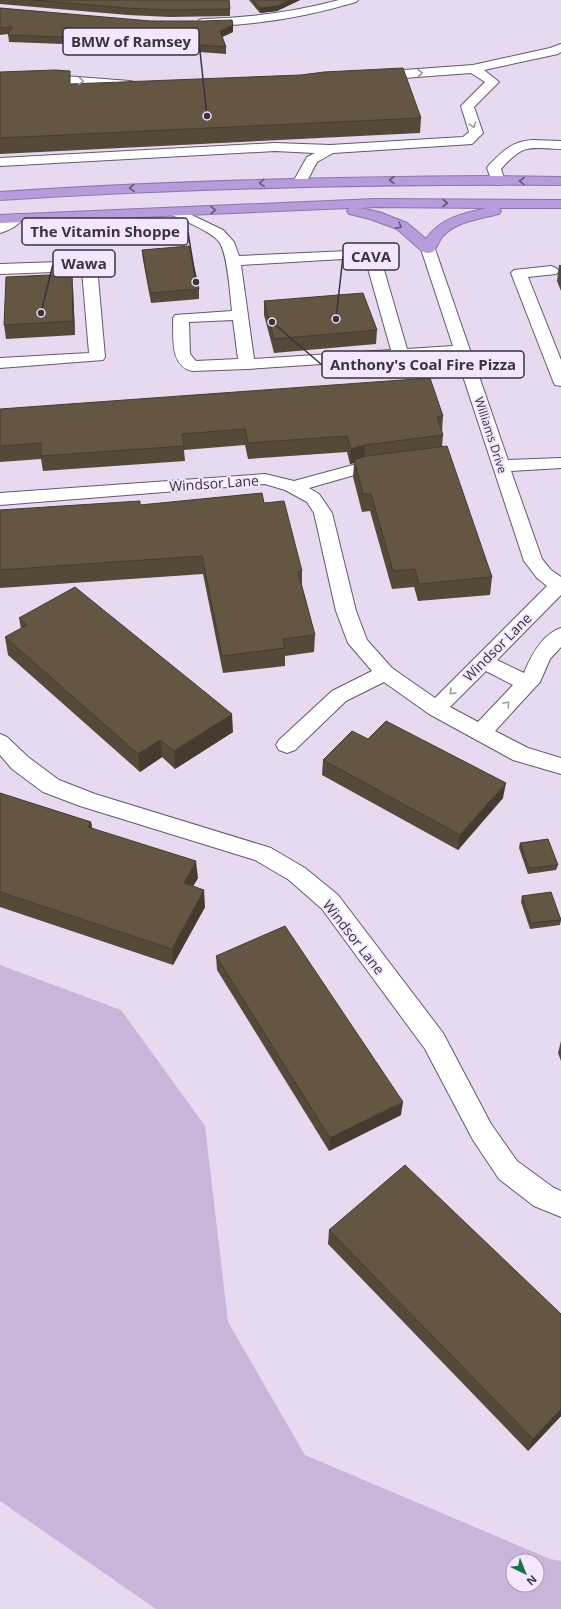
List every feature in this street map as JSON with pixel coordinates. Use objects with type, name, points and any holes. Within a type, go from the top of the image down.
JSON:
[{"type":"highway","points":[[0,196],[159,187],[300,182],[498,180],[561,181]]},
{"type":"highway","points":[[0,219],[375,203],[561,204]]},
{"type":"highway","points":[[308,205],[359,211],[389,220],[402,226],[428,249],[434,237],[442,230],[467,217],[507,208],[545,203]]},
{"type":"street","points":[[192,23],[240,20],[279,15],[310,10],[352,0]]},
{"type":"street","points":[[363,76],[473,68],[554,51],[561,48]]},
{"type":"street","points":[[0,162],[275,147],[330,149],[468,141],[476,133],[467,106],[493,82],[473,68]]},
{"type":"street","points":[[0,77],[41,78],[141,86]]},
{"type":"street","points":[[498,180],[494,168],[518,146],[532,144],[561,145]]},
{"type":"street","points":[[300,182],[312,160],[330,149]]},
{"type":"street","points":[[177,212],[218,233],[227,242],[233,261],[247,364]]},
{"type":"street","points":[[0,229],[17,218]]},
{"type":"street","name":"Williams Drive","points":[[428,249],[533,561],[544,574],[560,586]]},
{"type":"street","points":[[233,261],[343,255],[359,255],[368,258],[374,264],[400,354]]},
{"type":"street","points":[[0,269],[89,266],[97,357],[0,363]]},
{"type":"street","points":[[551,270],[519,273],[561,380]]},
{"type":"street","points":[[241,315],[181,318],[182,355],[192,366],[247,364],[462,350]]},
{"type":"street","points":[[294,487],[364,467],[401,463]]},
{"type":"street","points":[[501,466],[561,463]]},
{"type":"street","name":"Windsor Lane","points":[[0,499],[265,479],[294,487],[313,498],[322,513],[346,611],[358,643],[385,673],[436,709],[521,754],[561,766]]},
{"type":"street","name":"Windsor Lane","points":[[436,709],[560,586]]},
{"type":"street","points":[[481,732],[533,677],[540,656],[561,635]]},
{"type":"street","points":[[483,661],[527,683]]},
{"type":"street","points":[[287,745],[340,696],[385,673]]},
{"type":"street","name":"Windsor Lane","points":[[0,742],[20,763],[51,786],[88,800],[263,854],[297,874],[330,902],[434,1041],[482,1132],[508,1170],[544,1197],[561,1204]]},
{"type":"shaded area","points":[[0,965],[121,1010],[205,1126],[228,1322],[305,1455],[536,1553],[505,1553],[505,1593],[545,1593],[545,1557],[561,1561],[561,1609],[156,1609],[0,1501]]},
{"type":"building","points":[[33,0],[229,0],[230,9],[170,10]]},
{"type":"building","points":[[253,0],[290,0],[277,6],[260,8]]},
{"type":"building","points":[[0,8],[151,21],[232,20],[233,25],[220,31],[226,47],[118,39],[8,35],[12,27],[0,28]]},
{"type":"building","points":[[403,68],[421,118],[0,138],[0,72],[55,70],[70,71],[70,84],[301,75],[324,72]]},
{"type":"building","points":[[189,246],[199,289],[150,293],[142,250]]},
{"type":"building","points":[[72,274],[73,321],[4,325],[6,277]]},
{"type":"building","points":[[363,293],[377,330],[274,339],[264,301]]},
{"type":"building","points":[[430,378],[443,416],[437,417],[443,435],[365,445],[351,449],[347,436],[248,443],[245,429],[182,434],[184,446],[41,456],[41,443],[0,446],[0,409]]},
{"type":"building","points":[[447,446],[492,577],[419,584],[415,569],[393,571],[371,494],[363,494],[354,460],[366,456]]},
{"type":"building","points":[[262,493],[264,503],[284,501],[302,571],[298,572],[315,635],[283,639],[285,648],[222,656],[202,556],[0,570],[0,510],[140,501],[140,505]]},
{"type":"building","points":[[75,587],[232,714],[174,751],[160,740],[138,754],[5,637],[27,625],[19,618]]},
{"type":"building","points":[[386,721],[506,783],[460,835],[323,760],[352,731],[368,739]]},
{"type":"building","points":[[0,793],[91,822],[88,827],[196,861],[184,883],[204,890],[172,949],[0,892]]},
{"type":"building","points":[[548,839],[558,865],[529,868],[520,843]]},
{"type":"building","points":[[551,892],[561,920],[531,923],[522,896]]},
{"type":"building","points":[[285,926],[403,1102],[330,1138],[216,956]]},
{"type":"building","points":[[405,1165],[561,1314],[561,1409],[533,1439],[329,1230]]},
{"type":"place","name":"BMW of Ramsey","points":[[207,116]]},
{"type":"place","name":"The Vitamin Shoppe","points":[[196,282]]},
{"type":"place","name":"Wawa","points":[[41,313]]},
{"type":"place","name":"CAVA","points":[[336,319]]},
{"type":"place","name":"Anthony's Coal Fire Pizza","points":[[272,322]]}]
